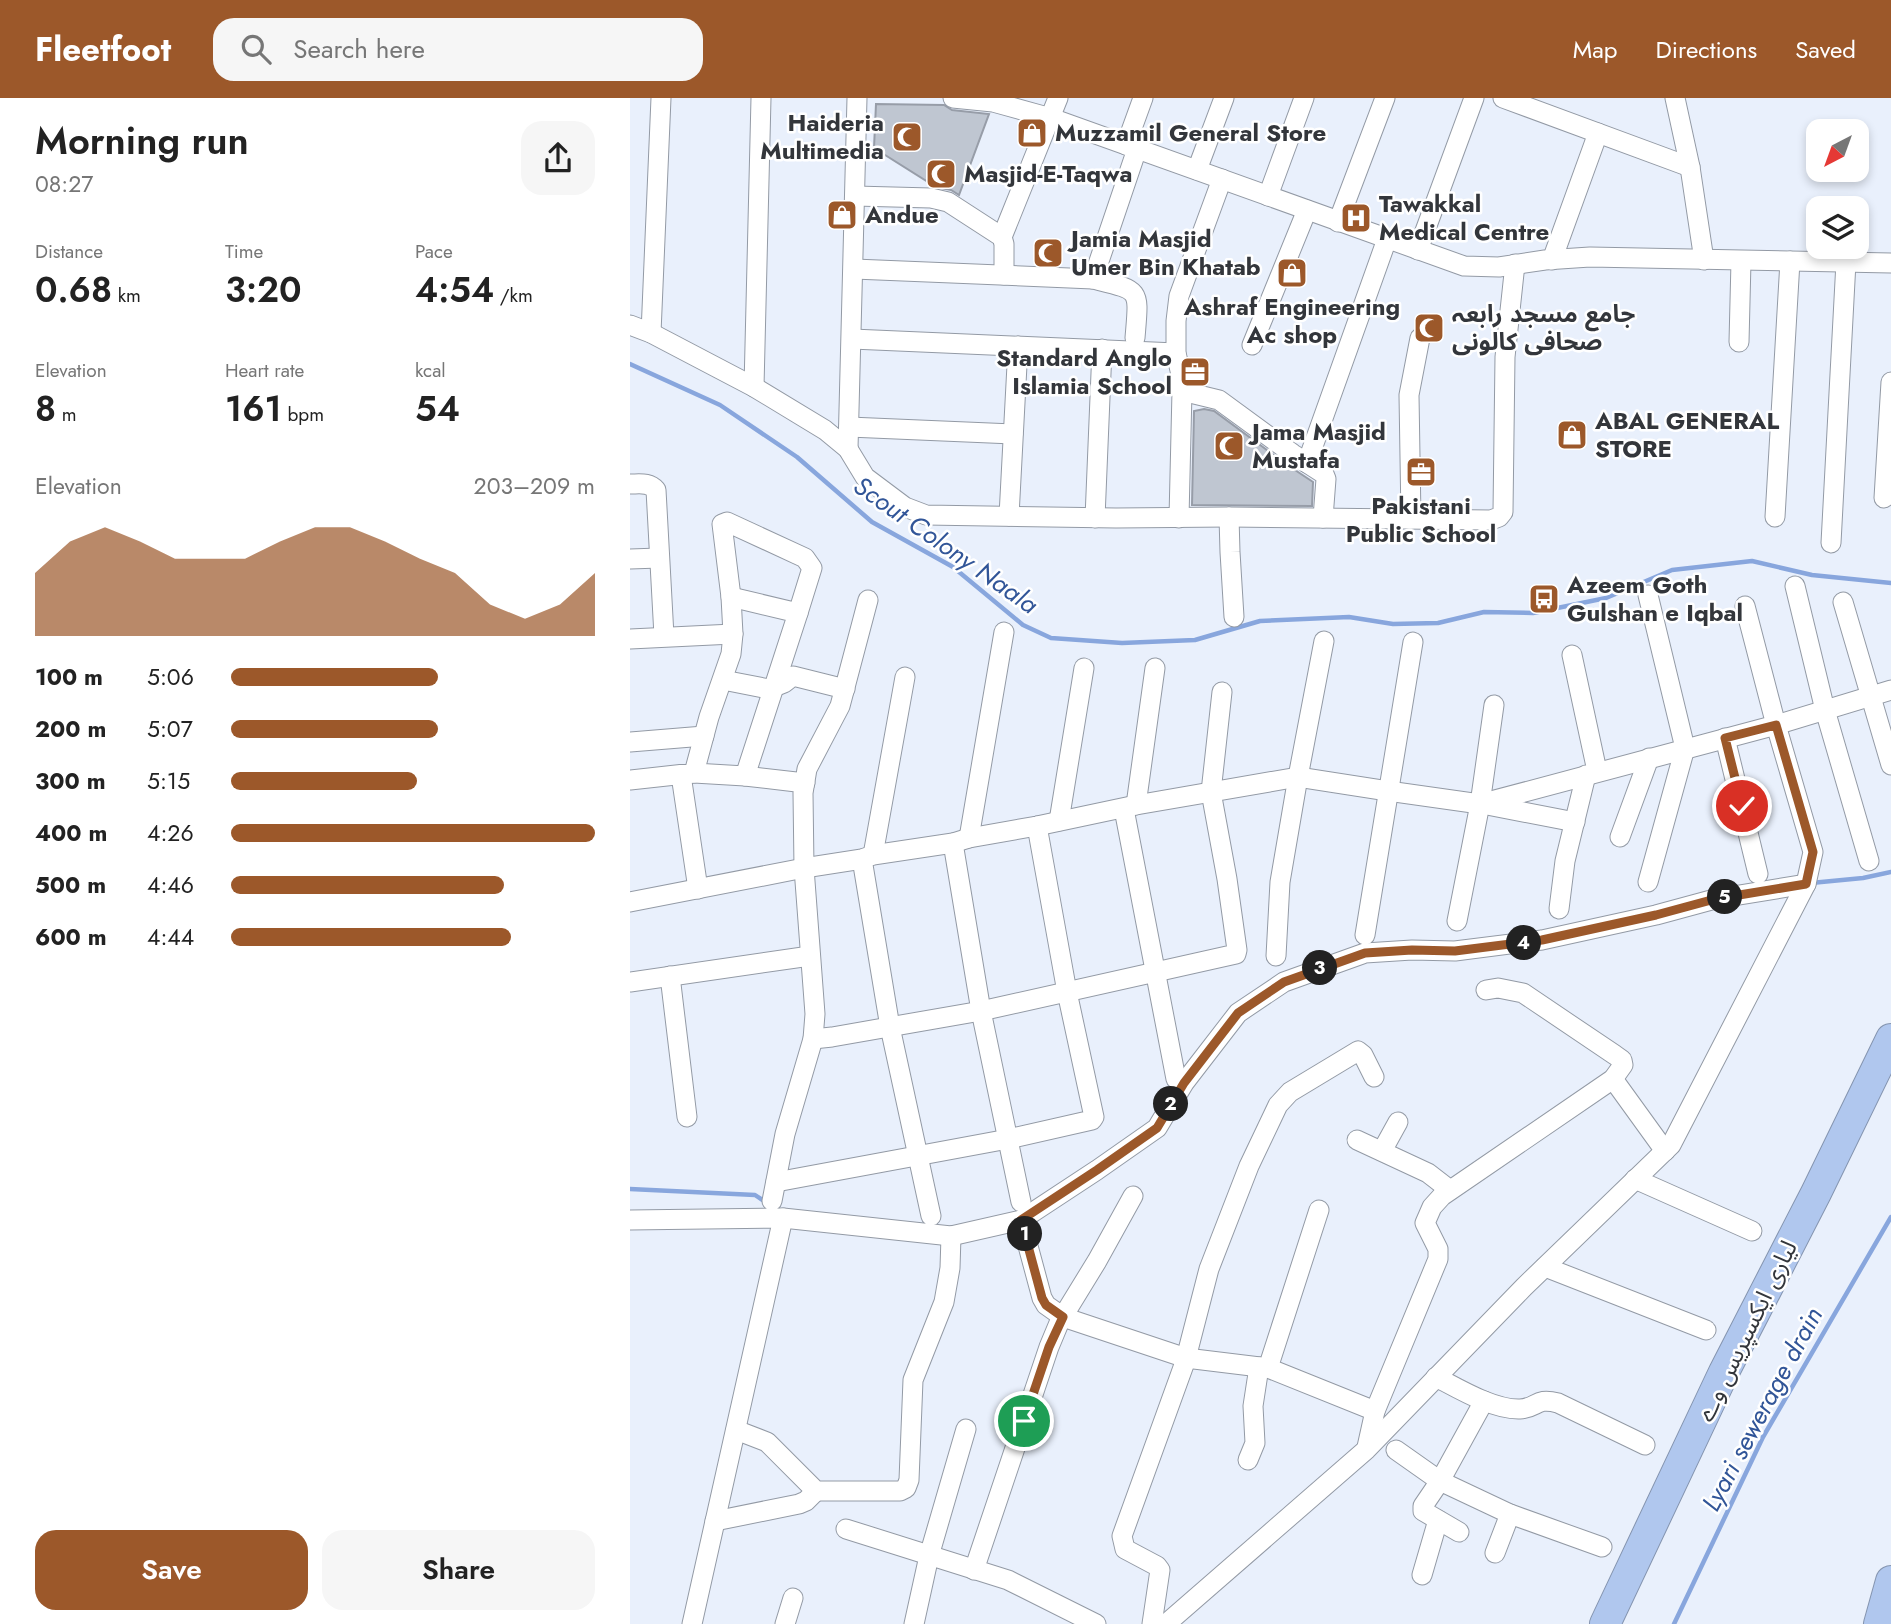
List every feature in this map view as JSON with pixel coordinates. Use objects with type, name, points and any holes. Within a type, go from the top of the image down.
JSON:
[{"type":"highway","name":"لیاری ایکسپریس وے","points":[[1605,1624],[1724,1372],[1891,1039]]},
{"type":"street","points":[[651,333],[660,98]]},
{"type":"street","points":[[754,387],[761,98]]},
{"type":"street","points":[[848,449],[857,98]]},
{"type":"street","points":[[953,98],[993,102],[1051,118],[1464,266],[1499,267],[1590,257],[1891,263]]},
{"type":"street","points":[[1004,275],[1002,237],[1058,98]]},
{"type":"street","points":[[1093,279],[1132,147],[1143,98]]},
{"type":"street","points":[[1198,170],[1223,98]]},
{"type":"street","points":[[1268,196],[1304,98]]},
{"type":"street","points":[[1338,222],[1385,98]]},
{"type":"street","points":[[1418,250],[1474,98]]},
{"type":"street","points":[[1503,98],[1690,167]]},
{"type":"street","points":[[1675,98],[1690,167],[1704,260]]},
{"type":"street","points":[[1552,260],[1598,133]]},
{"type":"street","points":[[1179,518],[1182,379],[1176,353],[1176,321],[1179,296],[1222,179]]},
{"type":"street","points":[[855,196],[931,198],[948,202],[1002,237]]},
{"type":"street","points":[[1252,345],[1307,210]]},
{"type":"street","points":[[1307,463],[1387,239]]},
{"type":"street","points":[[1739,342],[1741,261]]},
{"type":"street","points":[[1776,517],[1790,261]]},
{"type":"street","points":[[1831,543],[1846,262]]},
{"type":"street","points":[[630,325],[651,333],[754,387],[825,430],[848,449],[865,477],[905,507],[926,515],[1491,520],[1503,512],[1505,357],[1515,264]]},
{"type":"street","points":[[854,269],[1093,279],[1125,287],[1134,294],[1138,301],[1136,338]]},
{"type":"street","points":[[1411,519],[1409,395],[1420,338]]},
{"type":"street","points":[[852,339],[1176,353]]},
{"type":"street","points":[[1009,516],[1018,346]]},
{"type":"street","points":[[1096,518],[1102,349]]},
{"type":"street","points":[[1884,498],[1891,382]]},
{"type":"street","points":[[1182,391],[1219,400],[1324,474],[1326,479],[1323,518]]},
{"type":"street","points":[[849,427],[1013,434]]},
{"type":"street","points":[[630,484],[652,485],[656,490],[664,636]]},
{"type":"street","points":[[1229,517],[1234,617]]},
{"type":"street","points":[[698,889],[688,774],[704,736],[731,654],[732,597],[722,524],[727,522],[805,558],[812,568],[745,776]]},
{"type":"street","points":[[630,559],[659,558]]},
{"type":"street","points":[[1795,586],[1825,710],[1869,861]]},
{"type":"street","points":[[1647,595],[1685,748],[1648,882]]},
{"type":"street","points":[[732,597],[798,613]]},
{"type":"street","points":[[692,1624],[736,1430],[777,1201],[785,1134],[813,1039],[816,1014],[804,868],[803,793],[807,769],[840,706],[868,600]]},
{"type":"street","points":[[1843,602],[1891,765]]},
{"type":"street","points":[[1166,1624],[1367,1449],[1545,1267],[1671,1145],[1806,884],[1813,852],[1745,606]]},
{"type":"street","points":[[1003,632],[961,841],[981,1011],[1021,1211],[1042,1298],[1046,1305],[1063,1317],[1186,1357],[1263,1368],[1375,1411]]},
{"type":"street","points":[[630,639],[733,634]]},
{"type":"street","points":[[1276,956],[1280,882],[1324,641]]},
{"type":"street","points":[[1366,935],[1413,642]]},
{"type":"street","points":[[1559,909],[1565,861],[1592,773],[1572,655]]},
{"type":"street","points":[[1059,821],[1084,668]]},
{"type":"street","points":[[1155,668],[1130,807],[1176,1079]]},
{"type":"street","points":[[723,680],[769,689],[793,676],[845,689]]},
{"type":"street","points":[[905,677],[867,857],[890,1027],[931,1216]]},
{"type":"street","points":[[1480,804],[1776,725],[1891,690]]},
{"type":"street","points":[[813,1039],[981,1011],[1236,954],[1227,879],[1211,792],[1222,692]]},
{"type":"street","points":[[1457,922],[1480,804],[1494,705]]},
{"type":"street","points":[[630,742],[704,736]]},
{"type":"street","points":[[1725,738],[1758,874]]},
{"type":"street","points":[[1620,837],[1649,758]]},
{"type":"street","points":[[630,780],[688,774],[745,776],[805,783]]},
{"type":"street","points":[[630,902],[1298,776],[1480,804],[1575,822]]},
{"type":"street","points":[[630,1220],[777,1201],[918,1156],[1093,1120],[1037,826]]},
{"type":"street","points":[[777,1201],[951,1236],[1021,1211],[1097,1170],[1157,1128],[1184,1083],[1238,1013],[1284,982],[1365,953],[1455,951],[1542,940],[1715,899],[1806,884]]},
{"type":"street","points":[[630,982],[810,956]]},
{"type":"street","points":[[670,976],[687,1117]]},
{"type":"street","points":[[1367,1449],[1375,1411],[1438,1259],[1438,1249],[1425,1223],[1427,1215],[1442,1196],[1613,1079],[1623,1065],[1622,1060],[1523,993],[1498,988],[1486,990]]},
{"type":"street","points":[[1152,1624],[1160,1570],[1125,1549],[1122,1536],[1186,1357],[1209,1269],[1250,1166],[1278,1105],[1290,1092],[1358,1051],[1363,1055],[1374,1077]]},
{"type":"street","points":[[1613,1079],[1665,1151]]},
{"type":"street","points":[[1382,1152],[1398,1122]]},
{"type":"street","points":[[1357,1140],[1428,1173],[1450,1190]]},
{"type":"street","points":[[1635,1180],[1752,1231]]},
{"type":"street","points":[[974,1570],[1049,1347],[1063,1317],[1133,1196]]},
{"type":"street","points":[[1248,1460],[1255,1443],[1253,1406],[1263,1368],[1319,1210]]},
{"type":"street","points":[[736,1430],[767,1442],[816,1491],[900,1491],[906,1488],[909,1480],[913,1380],[944,1302],[950,1268],[951,1236]]},
{"type":"street","points":[[1545,1267],[1706,1330]]},
{"type":"street","points":[[1436,1377],[1484,1401],[1521,1409],[1545,1400],[1558,1403],[1645,1445]]},
{"type":"street","points":[[1460,1532],[1423,1511],[1423,1506],[1440,1481],[1484,1401]]},
{"type":"street","points":[[914,1624],[929,1556],[966,1429]]},
{"type":"street","points":[[1396,1450],[1440,1481],[1510,1514],[1602,1547]]},
{"type":"street","points":[[715,1521],[799,1504],[816,1491]]},
{"type":"street","points":[[1495,1553],[1510,1514]]},
{"type":"street","points":[[1422,1575],[1438,1520]]},
{"type":"street","points":[[846,1529],[1008,1580],[1096,1624]]},
{"type":"street","points":[[785,1624],[793,1598]]},
{"type":"building","name":"Masjid-E-Taqwa","points":[[876,104],[944,105],[952,110],[989,114],[959,195],[936,187],[874,148]]},
{"type":"building","name":"Jama Masjid Mustafa","points":[[1194,411],[1214,411],[1313,482],[1312,506],[1192,505]]},
{"type":"waterway","name":"Scout Colony Naala","points":[[630,364],[720,405],[797,457],[872,522],[953,567],[1023,625],[1051,638],[1122,643],[1195,640],[1260,621],[1349,617],[1393,624],[1438,623],[1484,612],[1533,613],[1606,598],[1672,570],[1752,561],[1812,575],[1891,583]]},
{"type":"waterway","points":[[1811,883],[1863,878],[1891,872]]},
{"type":"waterway","points":[[630,1189],[755,1195],[767,1203]]},
{"type":"waterway","name":"Lyari sewerage drain","points":[[1674,1624],[1763,1437],[1891,1217]]},
{"type":"place","name":"Muzzamil General Store","points":[[1032,133]]},
{"type":"place","name":"Haideria Multimedia","points":[[907,137]]},
{"type":"place","name":"Masjid-E-Taqwa","points":[[941,174]]},
{"type":"place","name":"Andue","points":[[842,215]]},
{"type":"place","name":"Tawakkal Medical Centre","points":[[1356,218]]},
{"type":"place","name":"Jamia Masjid Umer Bin Khatab","points":[[1048,253]]},
{"type":"place","name":"Ashraf Engineering Ac shop","points":[[1292,273]]},
{"type":"place","name":"جامع مسجد رابعہ صحافی کالونی","points":[[1429,328]]},
{"type":"place","name":"Standard Anglo Islamia School","points":[[1195,372]]},
{"type":"place","name":"ABAL GENERAL STORE","points":[[1572,435]]},
{"type":"place","name":"Jama Masjid Mustafa","points":[[1229,446]]},
{"type":"place","name":"Pakistani Public School","points":[[1421,472]]},
{"type":"place","name":"Azeem Goth Gulshan e Iqbal","points":[[1544,599]]},
{"type":"route","points":[[1024,1421],[1049,1347],[1063,1317],[1046,1305],[1042,1298],[1021,1220],[1157,1128],[1184,1083],[1238,1013],[1284,982],[1365,953],[1455,951],[1542,940],[1715,899],[1806,884],[1813,852],[1776,725],[1725,738],[1742,806]]}]
